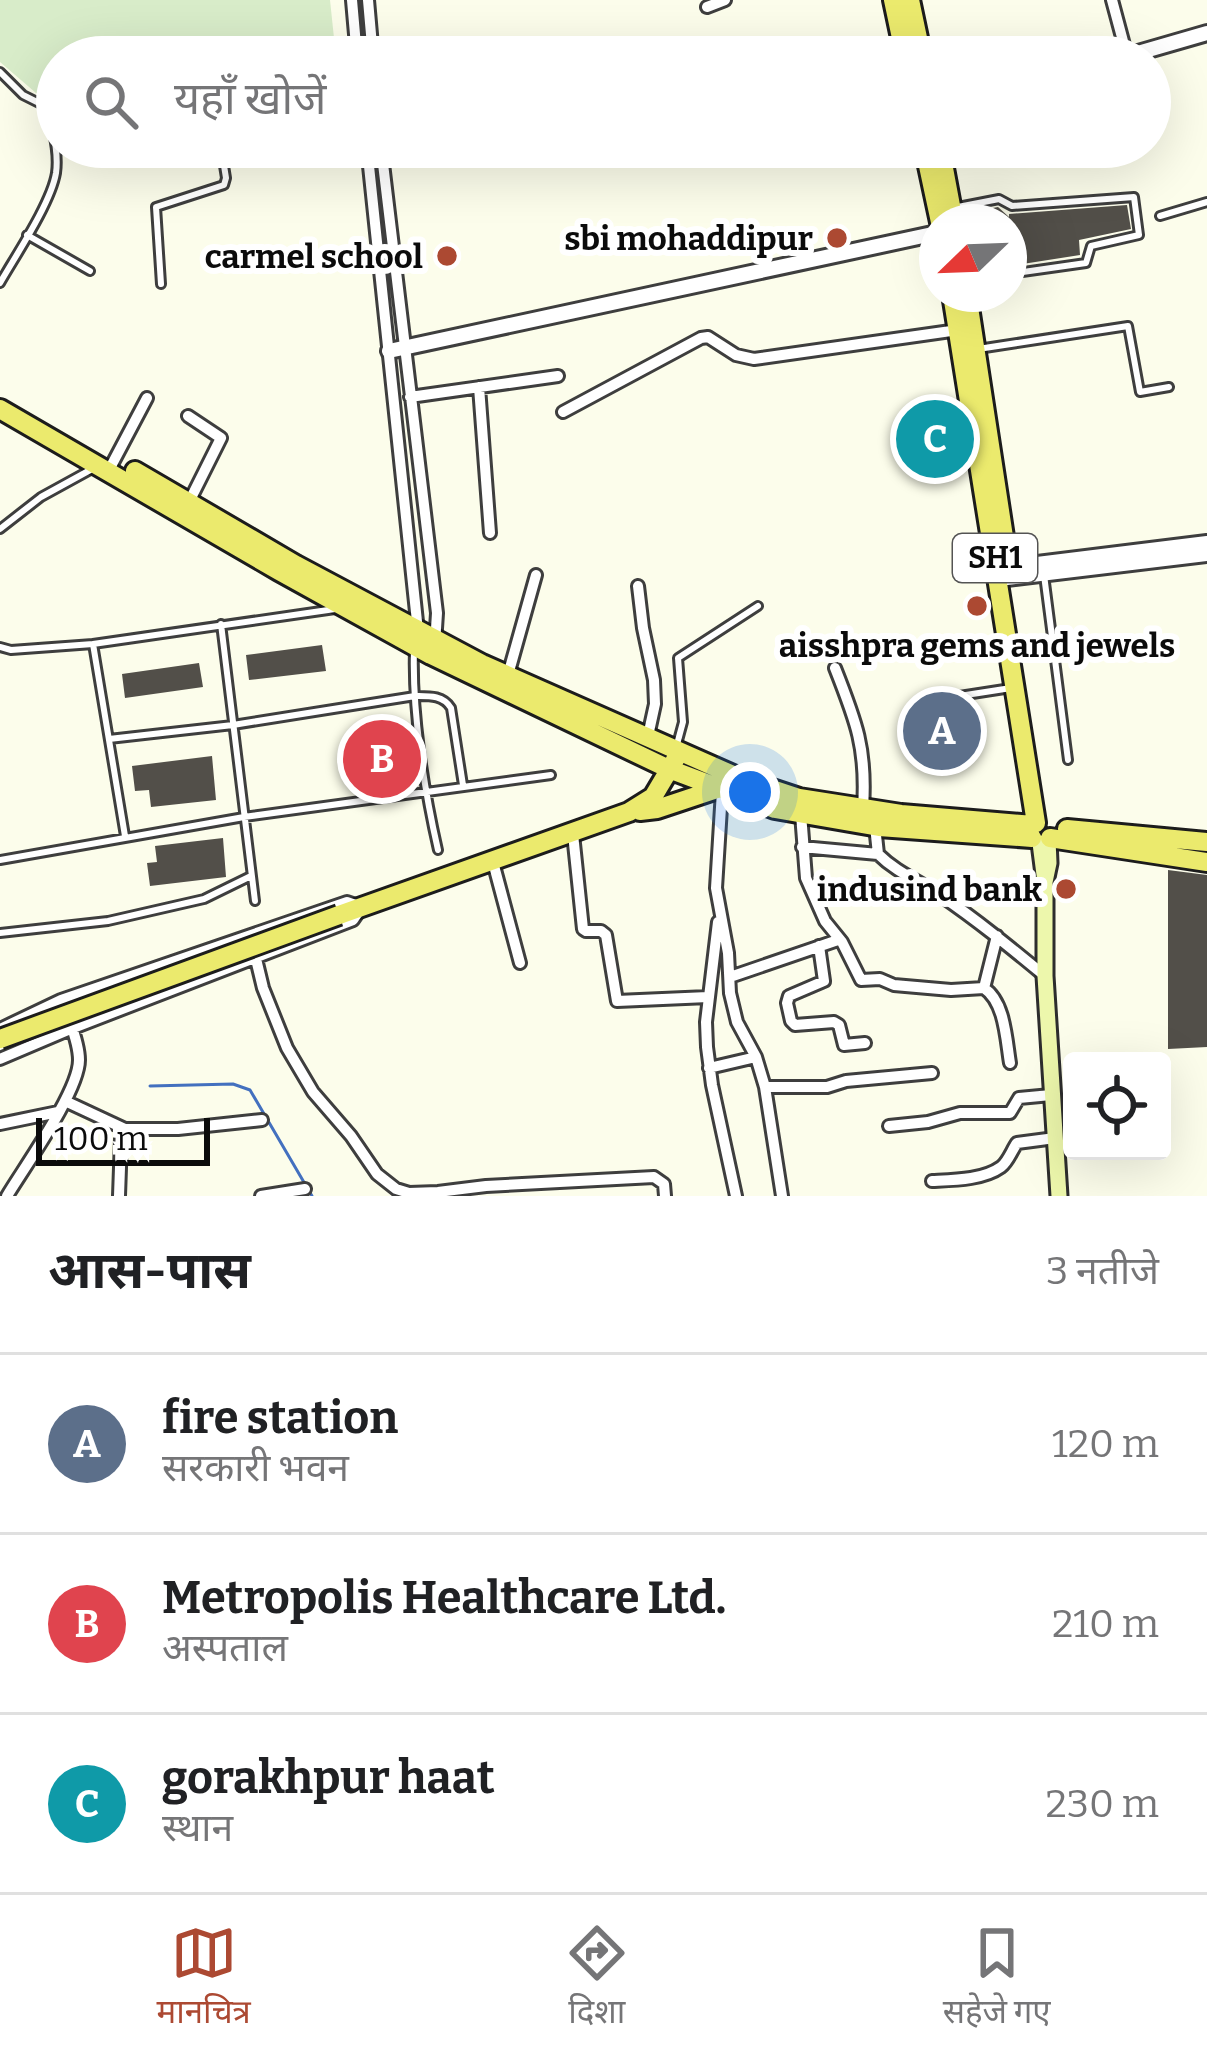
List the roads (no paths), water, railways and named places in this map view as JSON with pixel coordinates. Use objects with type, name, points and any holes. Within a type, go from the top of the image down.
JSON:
[{"type":"main road","points":[[893,0],[901,36]]},
{"type":"main road","points":[[910,0],[918,36]]},
{"type":"main road","points":[[931,168],[943,204]]},
{"type":"main road","points":[[942,168],[946,204]]},
{"type":"main road","name":"SH1","points":[[959,312],[969,350],[1042,832]]},
{"type":"main road","name":"SH1","points":[[965,329],[966,312]]},
{"type":"main road","points":[[0,396],[345,608],[742,779],[800,798],[1042,832],[1207,862]]},
{"type":"main road","points":[[0,409],[107,462]]},
{"type":"main road","points":[[186,508],[296,565],[425,643],[669,769],[775,809],[875,826],[1207,842]]},
{"type":"main road","name":"SH1","points":[[1003,574],[1015,687],[1042,832]]},
{"type":"main road","points":[[0,1040],[629,812],[653,797],[678,750]]},
{"type":"main road","points":[[629,812],[657,809],[742,779]]},
{"type":"main road","points":[[1042,832],[1045,976],[1059,1196]]},
{"type":"street","points":[[352,0],[355,36]]},
{"type":"street","points":[[368,0],[371,36]]},
{"type":"street","points":[[706,7],[725,0]]},
{"type":"street","points":[[1112,0],[1121,36]]},
{"type":"street","points":[[1171,45],[1206,35]]},
{"type":"street","points":[[370,168],[397,349],[410,397],[436,613],[425,643]]},
{"type":"street","points":[[383,168],[425,643]]},
{"type":"street","points":[[397,349],[919,236]]},
{"type":"street","points":[[563,412],[701,338],[754,359],[965,329]]},
{"type":"street","points":[[410,397],[558,376]]},
{"type":"street","points":[[478,387],[490,533]]},
{"type":"street","points":[[107,462],[147,398]]},
{"type":"street","points":[[186,508],[221,438],[188,416]]},
{"type":"street","points":[[1003,574],[1207,543]]},
{"type":"street","points":[[1003,574],[1044,575],[1207,554]]},
{"type":"street","points":[[508,675],[536,575]]},
{"type":"street","points":[[638,586],[656,704],[648,736]]},
{"type":"street","points":[[835,668],[863,747],[863,808]]},
{"type":"street","points":[[720,790],[716,888],[720,920],[736,1022],[756,1057],[765,1087],[782,1196]]},
{"type":"street","points":[[802,814],[806,878],[825,921],[861,980],[951,990],[984,988],[997,1000],[1010,1064]]},
{"type":"street","points":[[875,826],[878,854],[892,868],[939,895],[1045,976]]},
{"type":"street","points":[[573,834],[583,929],[606,935],[617,1000],[708,997]]},
{"type":"street","points":[[802,847],[878,854]]},
{"type":"street","points":[[493,862],[520,963]]},
{"type":"street","points":[[0,1029],[61,1000],[347,902],[362,907],[353,920],[0,1060]]},
{"type":"street","points":[[720,920],[706,1022],[710,1068],[736,1196]]},
{"type":"street","points":[[984,988],[997,936]]},
{"type":"street","points":[[730,977],[838,940]]},
{"type":"street","points":[[819,946],[824,981],[789,996],[791,1021],[796,1025],[834,1022],[847,1046],[866,1043]]},
{"type":"street","points":[[256,959],[287,1048],[314,1092],[386,1184],[438,1194],[486,1186],[654,1177],[664,1184],[665,1196]]},
{"type":"street","points":[[7,1196],[73,1086],[79,1062],[73,1028],[61,1000]]},
{"type":"street","points":[[710,1068],[756,1057]]},
{"type":"street","points":[[765,1087],[827,1087],[932,1073]]},
{"type":"street","points":[[889,1126],[954,1114],[1005,1113],[1019,1098],[1051,1095]]},
{"type":"street","points":[[0,1124],[63,1106],[125,1129],[262,1120]]},
{"type":"street","points":[[119,1196],[125,1129]]},
{"type":"street","points":[[932,1181],[996,1170],[1017,1143],[1054,1138]]},
{"type":"street","points":[[261,1196],[305,1189]]},
{"type":"lane","points":[[0,72],[36,102]]},
{"type":"lane","points":[[0,283],[49,194],[56,168]]},
{"type":"lane","points":[[160,284],[156,207],[224,184],[224,168]]},
{"type":"lane","points":[[1027,205],[1134,197],[1139,235],[1091,246],[1086,262],[1027,271]]},
{"type":"lane","points":[[1160,216],[1207,202]]},
{"type":"lane","points":[[26,235],[90,271]]},
{"type":"lane","points":[[969,350],[1128,326],[1140,392],[1169,387]]},
{"type":"lane","points":[[0,529],[41,497],[107,462]]},
{"type":"lane","points":[[1044,575],[1068,760]]},
{"type":"lane","points":[[678,750],[683,722],[678,658],[758,606]]},
{"type":"lane","points":[[0,646],[11,650],[93,644],[345,608]]},
{"type":"lane","points":[[220,624],[255,901]]},
{"type":"lane","points":[[425,643],[415,696],[438,850]]},
{"type":"lane","points":[[93,644],[125,836]]},
{"type":"lane","points":[[953,697],[1015,687]]},
{"type":"lane","points":[[109,739],[415,696],[436,697],[451,708],[463,786]]},
{"type":"lane","points":[[0,860],[244,817],[551,776]]},
{"type":"lane","points":[[0,934],[108,921],[204,899],[252,876]]},
{"type":"waterway","points":[[150,1086],[233,1084],[250,1090],[312,1196]]},
{"type":"place","name":"sbi mohaddipur","points":[[837,238]]},
{"type":"place","name":"carmel school","points":[[447,256]]},
{"type":"place","name":"gorakhpur haat","points":[[935,439]]},
{"type":"place","name":"aisshpra gems and jewels","points":[[977,606]]},
{"type":"place","name":"fire station","points":[[942,731]]},
{"type":"place","name":"Metropolis Healthcare Ltd.","points":[[382,759]]},
{"type":"place","name":"indusind bank","points":[[1066,889]]}]
